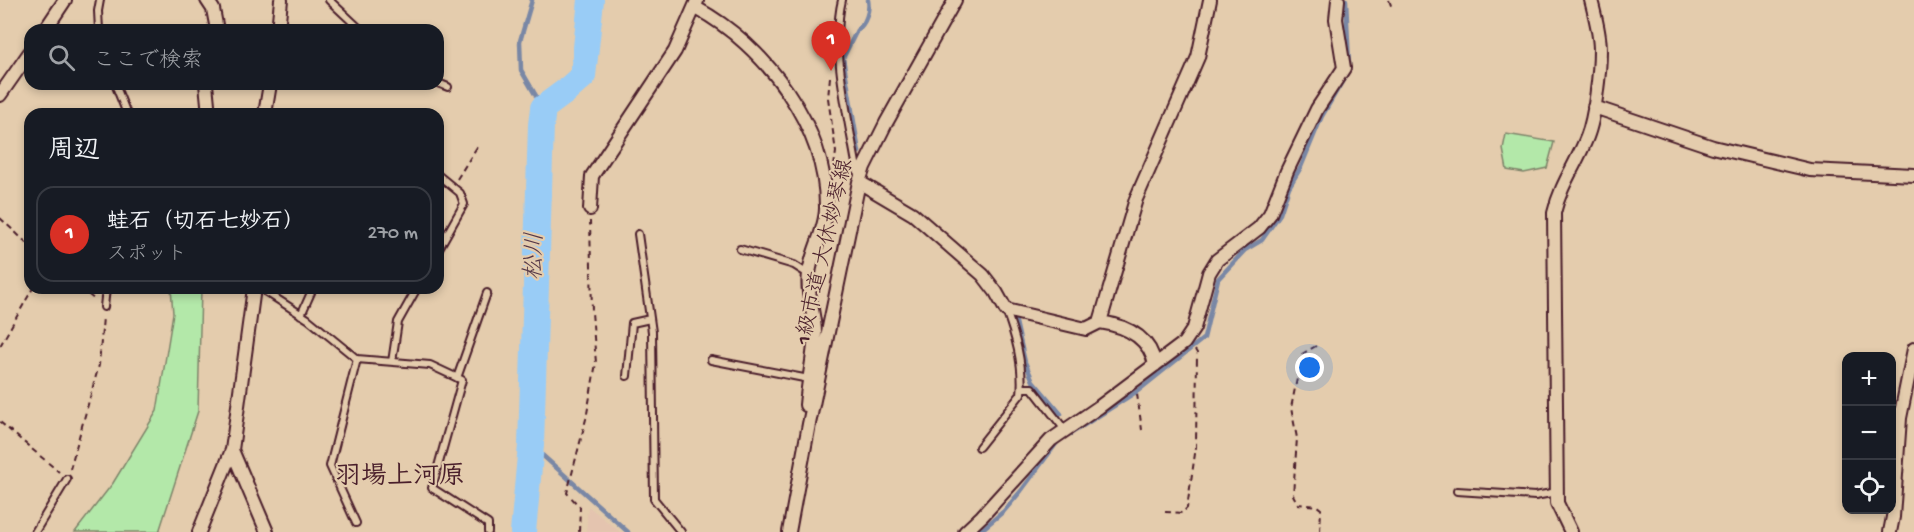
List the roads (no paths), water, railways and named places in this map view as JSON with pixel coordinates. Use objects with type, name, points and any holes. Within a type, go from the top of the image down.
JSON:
[{"type":"street","points":[[49,24],[66,0]]},
{"type":"street","points":[[207,0],[213,9],[216,24]]},
{"type":"street","points":[[279,24],[281,0]]},
{"type":"street","name":"1級市道 大休妙琴線","points":[[789,532],[859,182],[886,123],[955,0]]},
{"type":"street","points":[[1100,322],[1136,199],[1198,57],[1210,0]]},
{"type":"street","points":[[965,532],[1051,440],[1184,343],[1194,328],[1209,273],[1216,260],[1258,228],[1270,214],[1287,171],[1317,109],[1344,68],[1336,19],[1338,0]]},
{"type":"street","points":[[1571,532],[1557,503],[1554,213],[1558,194],[1587,136],[1594,108],[1600,50],[1591,0]]},
{"type":"street","points":[[590,209],[592,176],[675,51],[697,4],[747,43],[771,70],[793,99],[821,163],[826,211],[808,275],[815,332],[806,406],[809,424]]},
{"type":"street","points":[[0,95],[24,60]]},
{"type":"street","points":[[207,90],[208,108]]},
{"type":"street","points":[[266,108],[269,90]]},
{"type":"street","points":[[1594,108],[1713,147],[1810,170],[1914,175]]},
{"type":"street","points":[[859,182],[913,214],[983,275],[1006,310],[1086,329],[1100,322],[1114,324],[1130,330],[1143,340],[1153,353],[1155,365]]},
{"type":"street","points":[[199,532],[232,450],[253,294]]},
{"type":"street","points":[[1890,532],[1900,418],[1914,349]]},
{"type":"street","points":[[232,450],[267,532]]},
{"type":"lane","points":[[99,24],[100,0]]},
{"type":"lane","points":[[329,0],[355,24]]},
{"type":"lane","points":[[842,0],[838,33],[847,111],[859,182]]},
{"type":"lane","points":[[444,85],[448,87]]},
{"type":"lane","points":[[117,90],[125,108]]},
{"type":"lane","points":[[444,180],[460,193],[464,204],[444,239]]},
{"type":"lane","points":[[638,234],[652,332],[654,500],[681,532]]},
{"type":"lane","points":[[740,249],[794,266],[808,275]]},
{"type":"lane","points":[[457,378],[487,293]]},
{"type":"lane","points":[[104,307],[105,294]]},
{"type":"lane","points":[[269,294],[301,315],[357,359],[430,366],[462,380],[432,488],[488,524],[488,532]]},
{"type":"lane","points":[[301,315],[310,294]]},
{"type":"lane","points":[[392,362],[398,322],[414,294]]},
{"type":"lane","points":[[979,447],[1021,394],[1016,337],[1006,310]]},
{"type":"lane","points":[[627,376],[632,323],[650,319]]},
{"type":"lane","points":[[356,524],[330,465],[357,359]]},
{"type":"lane","points":[[711,360],[809,379]]},
{"type":"lane","points":[[1022,388],[1032,388],[1065,430]]},
{"type":"lane","points":[[36,532],[67,479]]},
{"type":"lane","points":[[1457,491],[1535,496],[1557,492]]},
{"type":"waterway","points":[[532,0],[520,41],[521,70],[543,108]]},
{"type":"waterway","name":"松川","points":[[523,532],[531,445],[543,108],[583,76],[591,0]]},
{"type":"waterway","points":[[859,152],[843,58],[857,30],[865,21],[868,0]]},
{"type":"waterway","points":[[1346,0],[1349,64]]},
{"type":"waterway","points":[[1070,434],[1139,390],[1204,338],[1218,279],[1245,250],[1262,240],[1280,214],[1289,187],[1301,167],[1322,116],[1346,75]]},
{"type":"waterway","points":[[1015,318],[1025,362],[1033,381],[1061,414]]},
{"type":"waterway","points":[[979,532],[1004,511],[1056,444]]},
{"type":"waterway","points":[[531,445],[628,532]]},
{"type":"place","name":"蛙石（切石七妙石）","points":[[831,71]]},
{"type":"district","name":"羽場上河原","points":[[400,478]]}]
